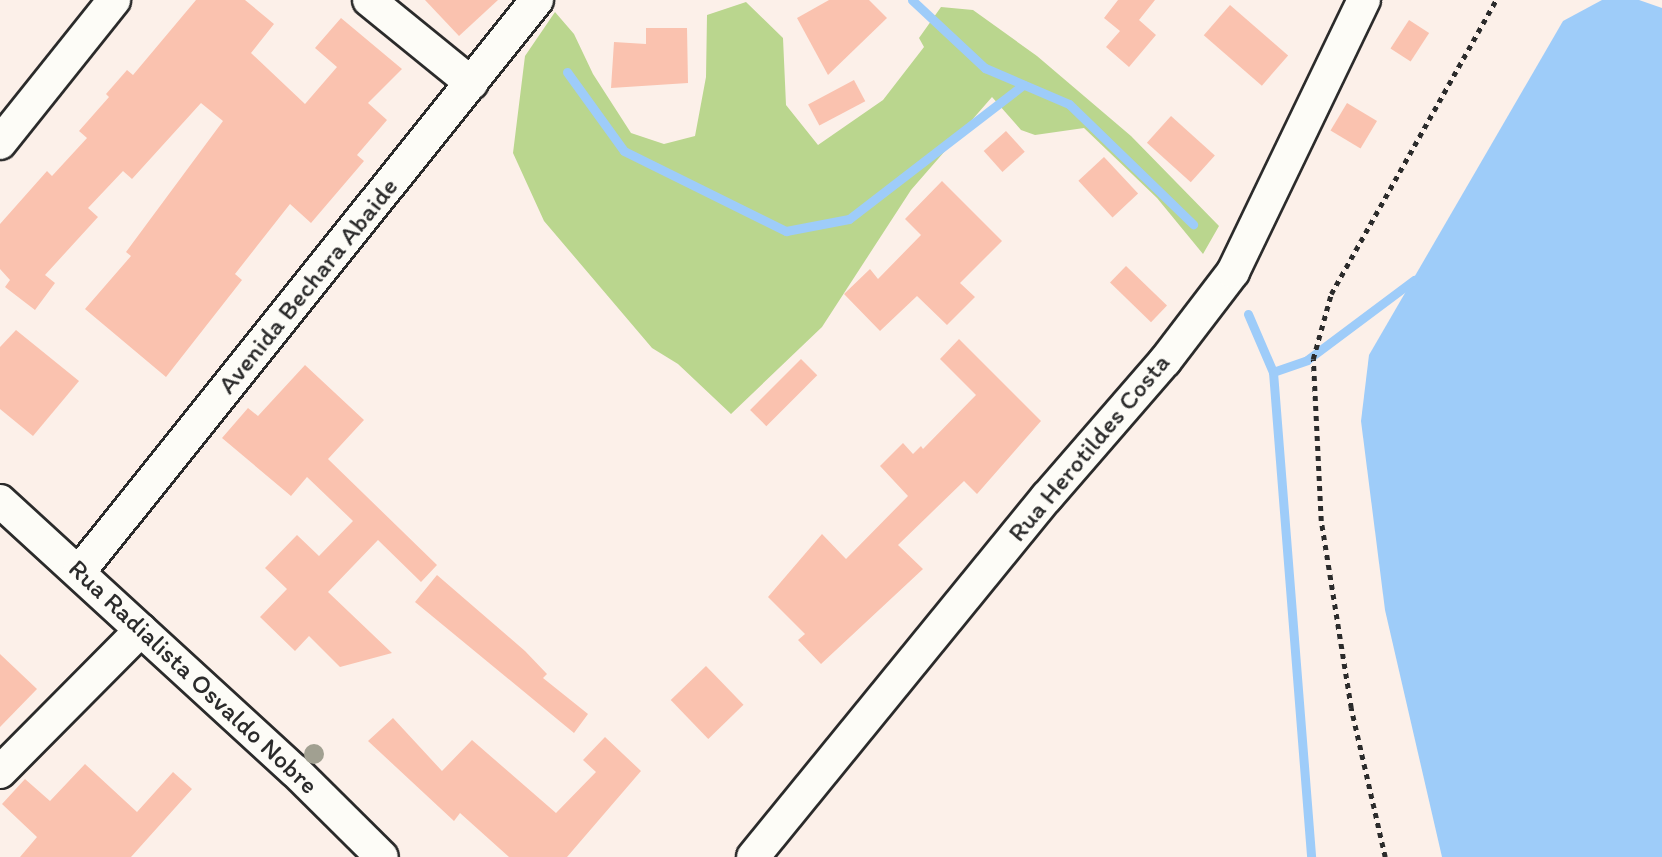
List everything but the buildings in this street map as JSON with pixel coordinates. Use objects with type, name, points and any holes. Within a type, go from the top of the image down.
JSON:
[{"type":"street","points":[[0,143],[114,0]]},
{"type":"street","points":[[369,0],[471,83]]},
{"type":"street","name":"Avenida Bechara Abaide","points":[[79,572],[537,0]]},
{"type":"street","name":"Rua Herotildes Costa","points":[[753,857],[1047,496],[1165,361],[1233,272],[1364,0]]},
{"type":"street","name":"Rua Radialista Osvaldo Nobre","points":[[0,501],[382,857]]},
{"type":"street","points":[[0,772],[141,630]]},
{"type":"path","points":[[1385,857],[1351,708],[1321,521],[1313,359],[1331,294],[1496,0]]},
{"type":"green space","points":[[746,2],[783,38],[786,105],[818,145],[883,100],[924,47],[919,38],[941,7],[973,10],[1037,56],[1131,136],[1219,226],[1203,254],[1157,198],[1084,128],[1035,135],[1021,130],[992,97],[911,190],[822,327],[731,414],[678,364],[652,348],[544,221],[513,153],[525,56],[555,12],[574,34],[593,74],[631,133],[664,144],[695,136],[706,77],[707,15]]},
{"type":"water","points":[[1602,0],[1639,0],[1662,8],[1662,857],[1442,857],[1385,610],[1361,421],[1369,355],[1563,21]]},
{"type":"waterway","points":[[912,0],[985,68],[1069,104],[1193,224]]},
{"type":"waterway","points":[[567,72],[624,151],[786,231],[849,219],[1023,85]]},
{"type":"waterway","points":[[1273,372],[1307,360],[1414,280]]},
{"type":"waterway","points":[[1248,314],[1273,372],[1311,857]]}]
